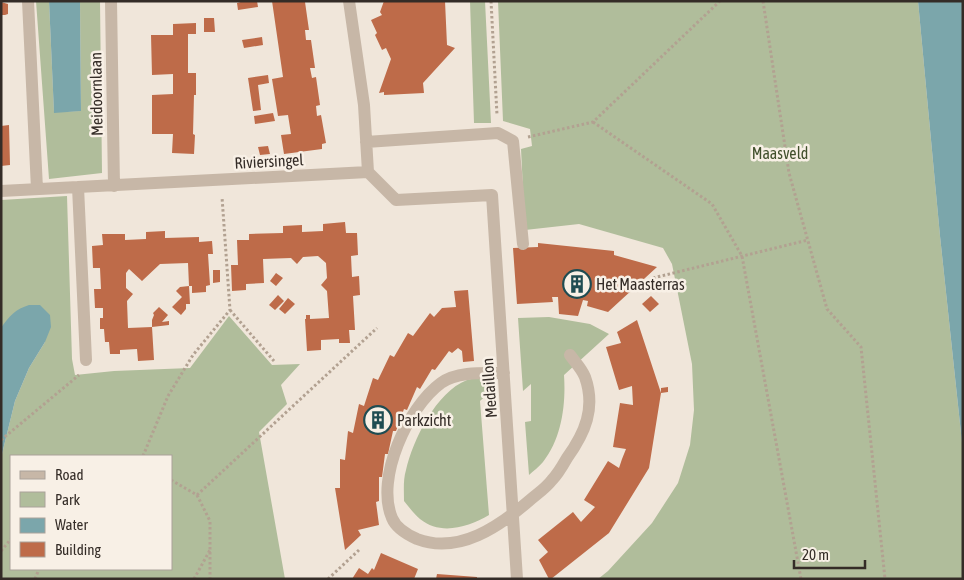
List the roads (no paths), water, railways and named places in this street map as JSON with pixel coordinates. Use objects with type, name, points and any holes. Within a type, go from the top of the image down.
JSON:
[{"type":"street","points":[[28,1],[37,189]]},
{"type":"street","name":"Meidoornlaan","points":[[111,1],[114,186]]},
{"type":"street","points":[[349,1],[364,106],[368,172]]},
{"type":"street","points":[[366,142],[498,133],[513,141],[523,244]]},
{"type":"street","name":"Riviersingel","points":[[1,191],[368,172]]},
{"type":"street","name":"Medaillon","points":[[368,172],[396,200],[492,195],[517,579]]},
{"type":"street","points":[[78,187],[86,360]]},
{"type":"street","points":[[504,373],[467,373],[442,382],[420,404],[402,436],[391,466],[387,497],[392,520],[408,535],[427,543],[452,543],[479,536],[513,514],[552,481],[581,438],[590,408],[585,376],[570,355]]},
{"type":"water","points":[[49,1],[80,1],[81,111],[54,113]]},
{"type":"water","points":[[918,1],[963,1],[963,452],[940,236]]},
{"type":"water","points":[[29,305],[40,305],[50,315],[51,327],[45,342],[29,368],[15,401],[1,458],[1,328],[13,314]]},
{"type":"place","name":"Het Maasterras","points":[[577,284]]},
{"type":"place","name":"Parkzicht","points":[[378,420]]},
{"type":"park label","name":"Maasveld","points":[[780,153]]}]
